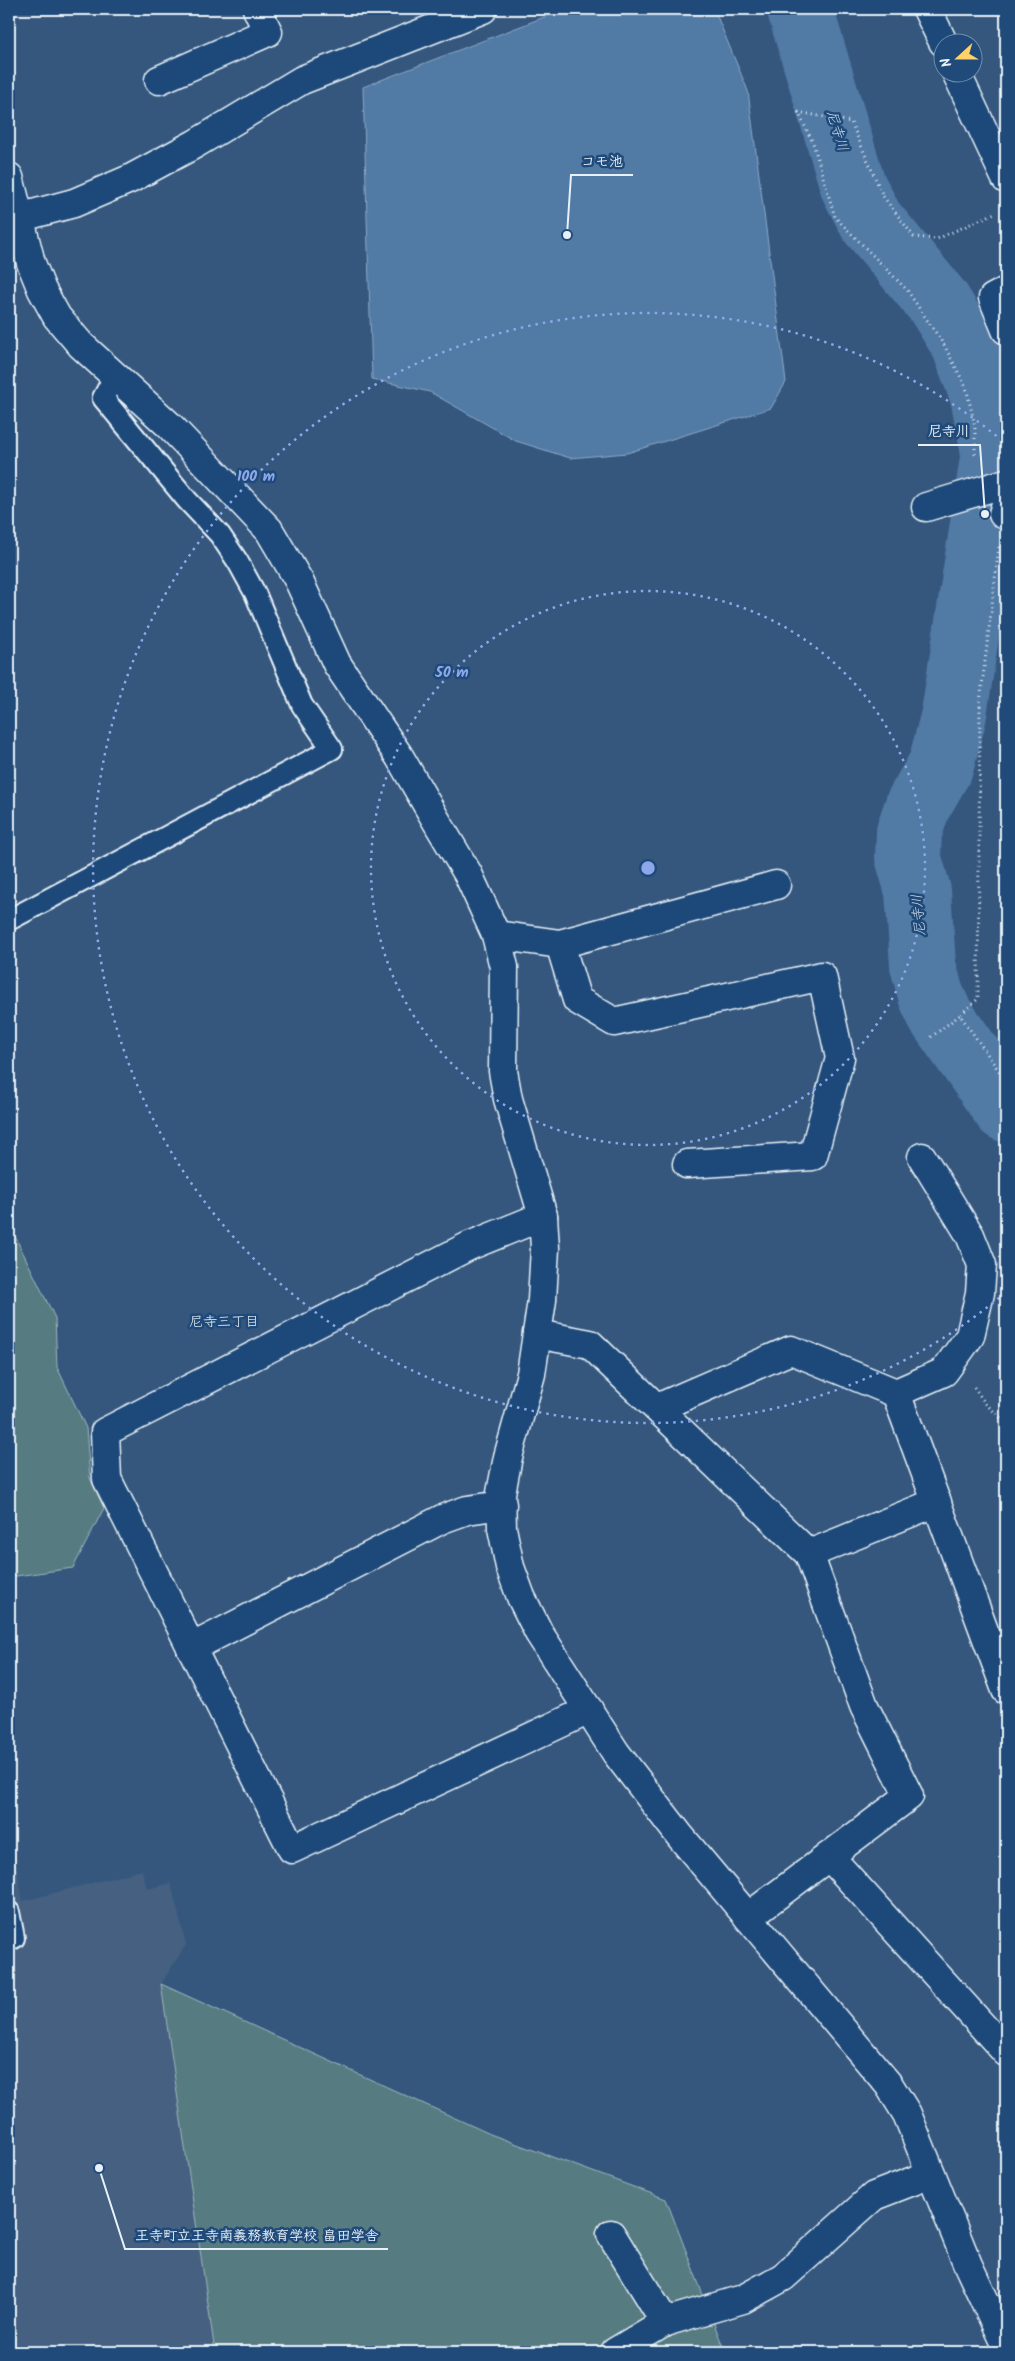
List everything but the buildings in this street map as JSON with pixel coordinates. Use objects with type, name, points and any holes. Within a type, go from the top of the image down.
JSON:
[{"type":"street","points":[[159,80],[268,32],[257,9]]},
{"type":"street","points":[[18,218],[74,203],[130,179],[196,144],[302,80],[484,9]]},
{"type":"street","points":[[927,9],[938,32]]},
{"type":"street","points":[[961,82],[1006,179]]},
{"type":"street","points":[[9,177],[18,218],[18,255],[42,290],[57,317],[81,345],[170,426],[269,530],[299,581],[337,664],[398,756],[468,874],[496,935],[504,967],[504,1070],[508,1099],[543,1216],[545,1248],[537,1334],[531,1374],[508,1456],[501,1493],[502,1528],[510,1567],[521,1597],[539,1633],[616,1753],[680,1836],[889,2085],[907,2114],[968,2265],[1006,2346]]},
{"type":"street","points":[[1006,292],[993,298],[1006,330]]},
{"type":"street","points":[[926,508],[1006,483]]},
{"type":"street","points":[[496,935],[560,944],[776,885]]},
{"type":"street","points":[[560,944],[577,1000],[614,1022],[822,976],[840,1058],[813,1156],[687,1164]]},
{"type":"street","points":[[657,1408],[791,1350],[896,1393],[944,1372],[970,1336],[980,1293],[982,1265],[970,1236],[922,1157]]},
{"type":"street","points":[[543,1216],[469,1246],[105,1432],[107,1480],[292,1849],[589,1710]]},
{"type":"street","points":[[537,1334],[590,1344],[808,1554],[864,1706],[909,1796],[748,1917]]},
{"type":"street","points":[[896,1393],[1006,1690]]},
{"type":"street","points":[[808,1554],[937,1502]]},
{"type":"street","points":[[191,1648],[442,1519],[466,1510],[502,1505]]},
{"type":"street","points":[[829,1856],[1006,2052]]},
{"type":"street","points":[[615,2352],[665,2322],[743,2299],[782,2277],[874,2196],[931,2174]]},
{"type":"street","points":[[611,2234],[665,2322]]},
{"type":"lane","points":[[9,920],[332,749],[302,705],[255,593],[238,562],[220,536],[187,500],[103,398],[114,376]]},
{"type":"lane","points":[[9,1912],[14,1938]]},
{"type":"path","points":[[972,493],[976,475],[975,426],[966,387],[944,345],[907,290],[835,217],[813,143],[798,112],[852,122],[883,196],[914,237],[936,239],[998,212]]},
{"type":"path","points":[[931,1037],[978,999],[980,702],[1005,509]]},
{"type":"path","points":[[960,1015],[1006,1080]]},
{"type":"path","points":[[954,1358],[985,1403],[1006,1423]]},
{"type":"shaded area","points":[[565,9],[714,9],[748,91],[786,382],[771,408],[627,453],[570,458],[516,441],[430,392],[372,379],[363,87]]},
{"type":"shaded area","points":[[9,1821],[23,1901],[142,1870],[147,1889],[171,1883],[186,1945],[161,1984],[215,2352],[9,2352]]},
{"type":"green space","points":[[9,1224],[55,1318],[57,1367],[86,1428],[90,1478],[104,1508],[73,1568],[9,1577]]},
{"type":"green space","points":[[161,1984],[490,2134],[666,2199],[725,2352],[215,2352]]},
{"type":"waterway","name":"尼寺川","points":[[800,9],[853,186],[871,221],[938,302],[964,344],[983,396],[994,452],[954,714],[941,765],[918,805],[909,832],[908,856],[918,891],[923,965],[931,995],[940,1015],[1006,1109]]},
{"type":"place","name":"コモ池","points":[[567,235]]},
{"type":"place","name":"尼寺川","points":[[985,514]]},
{"type":"place","name":"王寺町立王寺南義務教育学校 畠田学舎","points":[[99,2168]]},
{"type":"district","name":"尼寺三丁目","points":[[224,1322]]}]
